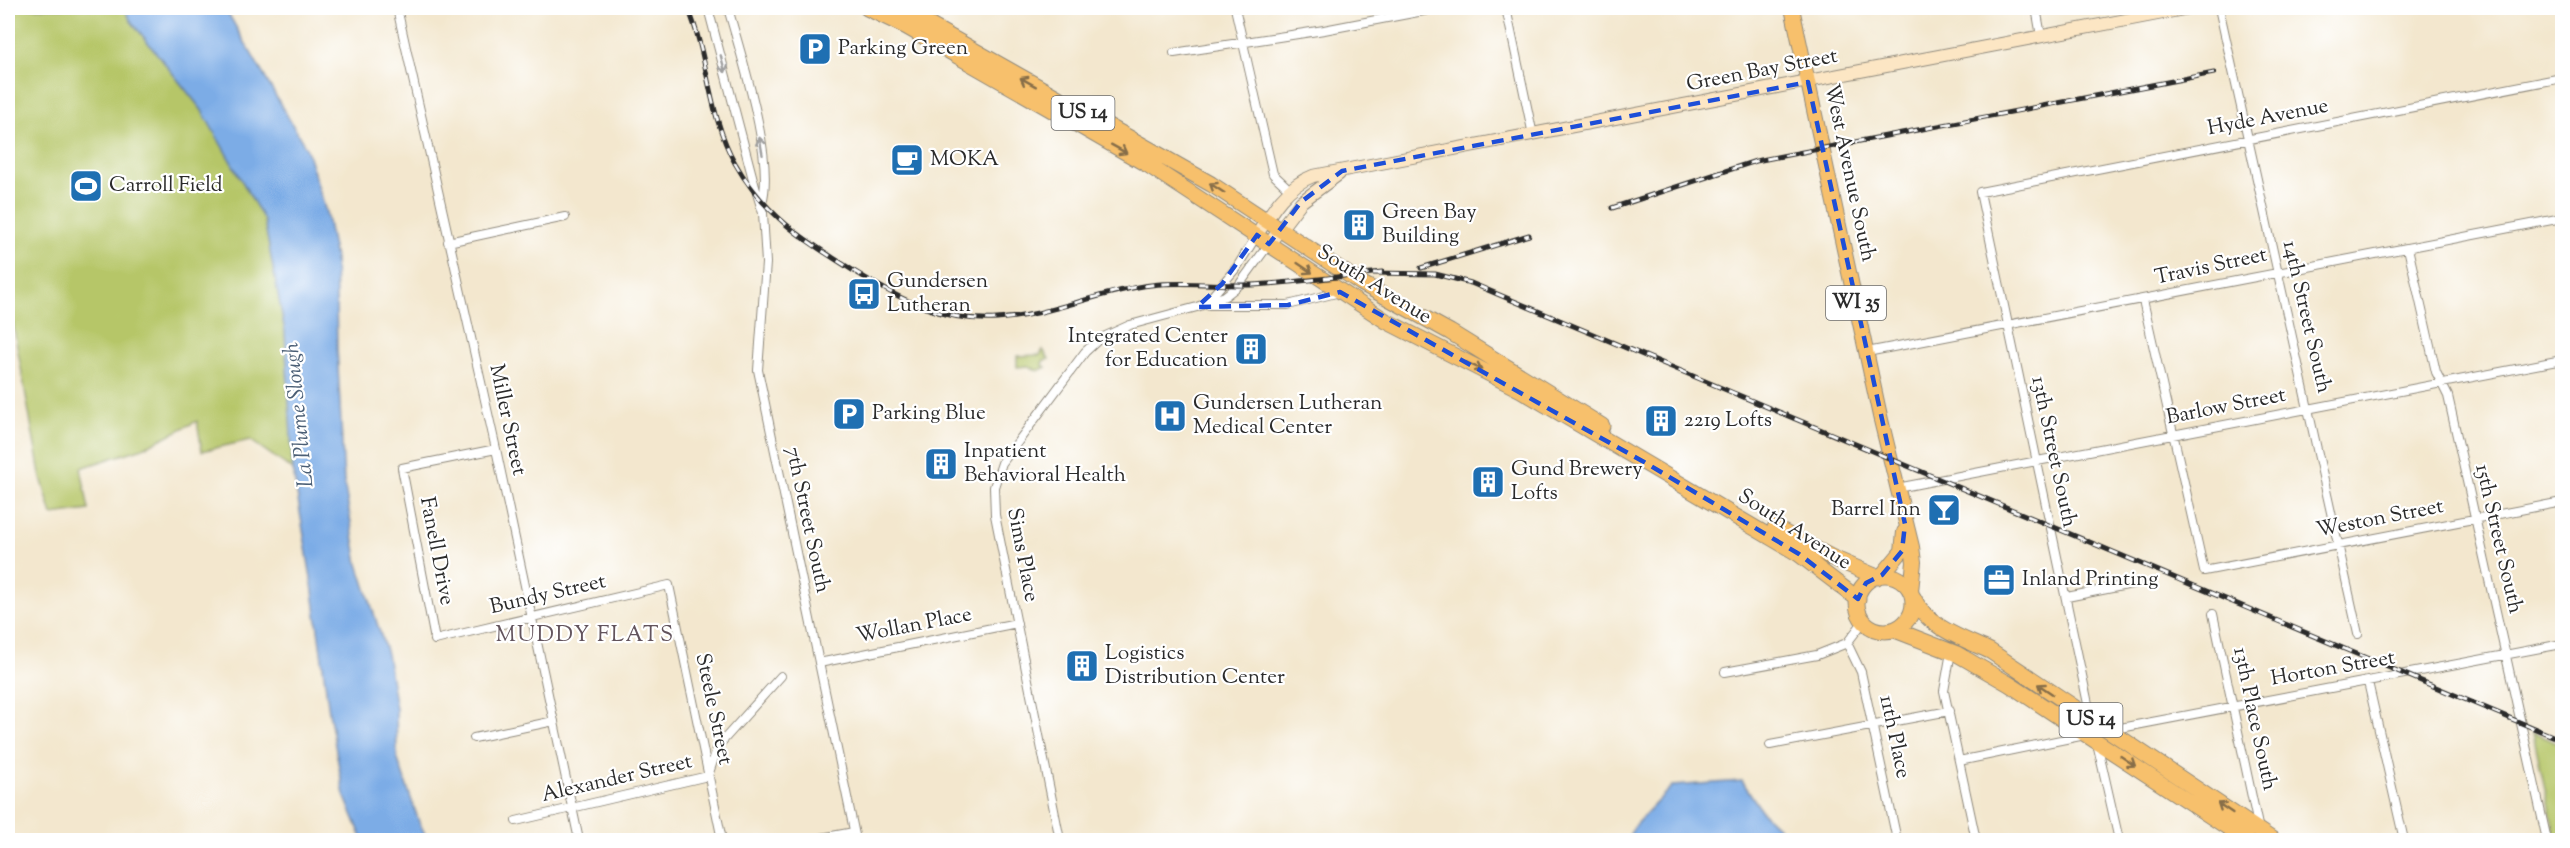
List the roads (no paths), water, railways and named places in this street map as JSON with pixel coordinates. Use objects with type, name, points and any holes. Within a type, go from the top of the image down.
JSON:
[{"type":"highway","name":"South Avenue","points":[[867,8],[908,27],[1148,165],[1340,292],[1423,341],[1521,390],[1644,462],[1799,554],[1858,599]]},
{"type":"highway","name":"South Avenue","points":[[898,8],[1180,166],[1361,283],[1450,332],[1783,533],[1879,576],[1899,579],[1912,594],[1918,608],[1932,621],[1989,651],[2091,731],[2110,730],[2253,836]]},
{"type":"highway","name":"South Avenue","points":[[1879,576],[1862,588],[1858,599],[1858,608],[1864,621],[1875,629],[1895,630],[1951,652],[2091,731],[2253,836],[2274,840]]},
{"type":"highway","points":[[1895,630],[1911,614],[1912,594]]},
{"type":"main road","name":"West Avenue South","points":[[1791,8],[1914,562],[1912,594]]},
{"type":"main road","name":"West Avenue South","points":[[1879,576],[1902,551],[1905,524]]},
{"type":"street","name":"Miller Street","points":[[397,8],[496,449],[579,840]]},
{"type":"street","name":"7th Street South","points":[[708,8],[755,187],[762,203]]},
{"type":"street","name":"7th Street South","points":[[728,8],[761,148],[766,187],[762,203],[766,263],[758,370],[855,836]]},
{"type":"street","points":[[1235,8],[1273,174],[1290,190]]},
{"type":"street","points":[[1174,53],[1242,44],[1439,8]]},
{"type":"street","points":[[1506,8],[1533,135]]},
{"type":"street","points":[[2036,8],[2041,36]]},
{"type":"street","name":"Green Bay Street","points":[[1263,239],[1290,190],[1305,179],[2189,8]]},
{"type":"street","name":"14th Street South","points":[[2219,8],[2358,634]]},
{"type":"street","name":"Hyde Avenue","points":[[1980,192],[2562,78]]},
{"type":"street","name":"Green Bay Street","points":[[1272,224],[1342,171]]},
{"type":"street","name":"13th Street South","points":[[1980,192],[2035,462],[2067,597],[2091,731],[2119,840]]},
{"type":"street","points":[[448,242],[565,218]]},
{"type":"street","name":"Travis Street","points":[[1867,352],[2562,218]]},
{"type":"street","name":"Sims Place","points":[[1206,302],[1263,239]]},
{"type":"street","name":"Sims Place","points":[[1197,307],[1225,296],[1239,285],[1263,239]]},
{"type":"street","name":"15th Street South","points":[[2408,248],[2436,372],[2448,396],[2547,840]]},
{"type":"street","name":"Sims Place","points":[[1060,840],[993,501],[999,469],[1085,352],[1100,339],[1130,325],[1197,307],[1228,303],[1288,305],[1340,292]]},
{"type":"street","points":[[2143,300],[2172,436]]},
{"type":"street","name":"Barlow Street","points":[[1897,489],[2562,360]]},
{"type":"street","name":"Weston Street","points":[[2172,436],[2204,571],[2562,502]]},
{"type":"street","name":"Fanell Drive","points":[[435,640],[402,468],[496,449]]},
{"type":"street","points":[[2067,597],[2137,583]]},
{"type":"street","name":"Bundy Street","points":[[435,640],[669,585]]},
{"type":"street","name":"Steele Street","points":[[669,585],[722,840]]},
{"type":"street","name":"13th Place South","points":[[2212,614],[2232,706],[2253,836]]},
{"type":"street","points":[[1725,672],[1817,655],[1847,643],[1864,621]]},
{"type":"street","name":"Wollan Place","points":[[819,663],[1017,623]]},
{"type":"street","name":"11th Place","points":[[1847,643],[1861,672],[1897,840]]},
{"type":"street","name":"Horton Street","points":[[2110,730],[2562,644]]},
{"type":"street","points":[[1951,652],[1944,680],[1976,840]]},
{"type":"street","name":"Alexander Street","points":[[516,821],[708,776],[718,746],[781,676]]},
{"type":"street","points":[[2368,682],[2404,840]]},
{"type":"street","points":[[1770,745],[1949,711]]},
{"type":"street","points":[[474,738],[554,721]]},
{"type":"street","points":[[1959,761],[2091,731]]},
{"type":"street","points":[[810,840],[855,836]]},
{"type":"water","name":"La Plume Slough","points":[[124,8],[225,8],[307,150],[326,212],[335,258],[344,482],[358,564],[387,654],[396,709],[397,757],[419,822],[428,840],[363,840],[344,795],[329,712],[312,584],[293,470],[285,331],[264,220],[201,109],[131,21]]},
{"type":"water","points":[[1742,781],[1763,813],[1791,840],[1627,840],[1635,825],[1672,786]]},
{"type":"railway","points":[[688,8],[726,145],[735,163],[759,198],[787,225],[819,249],[888,291],[922,307],[958,317],[997,319],[1055,309],[1112,292],[1151,285],[1176,283],[1251,285],[1382,272]]},
{"type":"railway","points":[[1612,208],[1756,161],[2214,73]]},
{"type":"railway","points":[[1421,268],[1529,235]]},
{"type":"railway","points":[[1373,273],[1435,274],[1471,283],[2562,740]]},
{"type":"place","name":"Parking Green","points":[[815,49]]},
{"type":"place","name":"MOKA","points":[[907,160]]},
{"type":"place","name":"Carroll Field","points":[[86,186]]},
{"type":"place","name":"Green Bay Building","points":[[1359,225]]},
{"type":"place","name":"Gundersen Lutheran","points":[[864,294]]},
{"type":"place","name":"Integrated Center for Education","points":[[1251,349]]},
{"type":"place","name":"Parking Blue","points":[[849,414]]},
{"type":"place","name":"Gundersen Lutheran Medical Center","points":[[1170,416]]},
{"type":"place","name":"2219 Lofts","points":[[1661,421]]},
{"type":"place","name":"Inpatient Behavioral Health","points":[[941,464]]},
{"type":"place","name":"Gund Brewery Lofts","points":[[1488,482]]},
{"type":"place","name":"Barrel Inn","points":[[1944,510]]},
{"type":"place","name":"Inland Printing","points":[[1999,580]]},
{"type":"place","name":"Logistics Distribution Center","points":[[1082,666]]},
{"type":"district","name":"MUDDY FLATS","points":[[585,636]]}]
